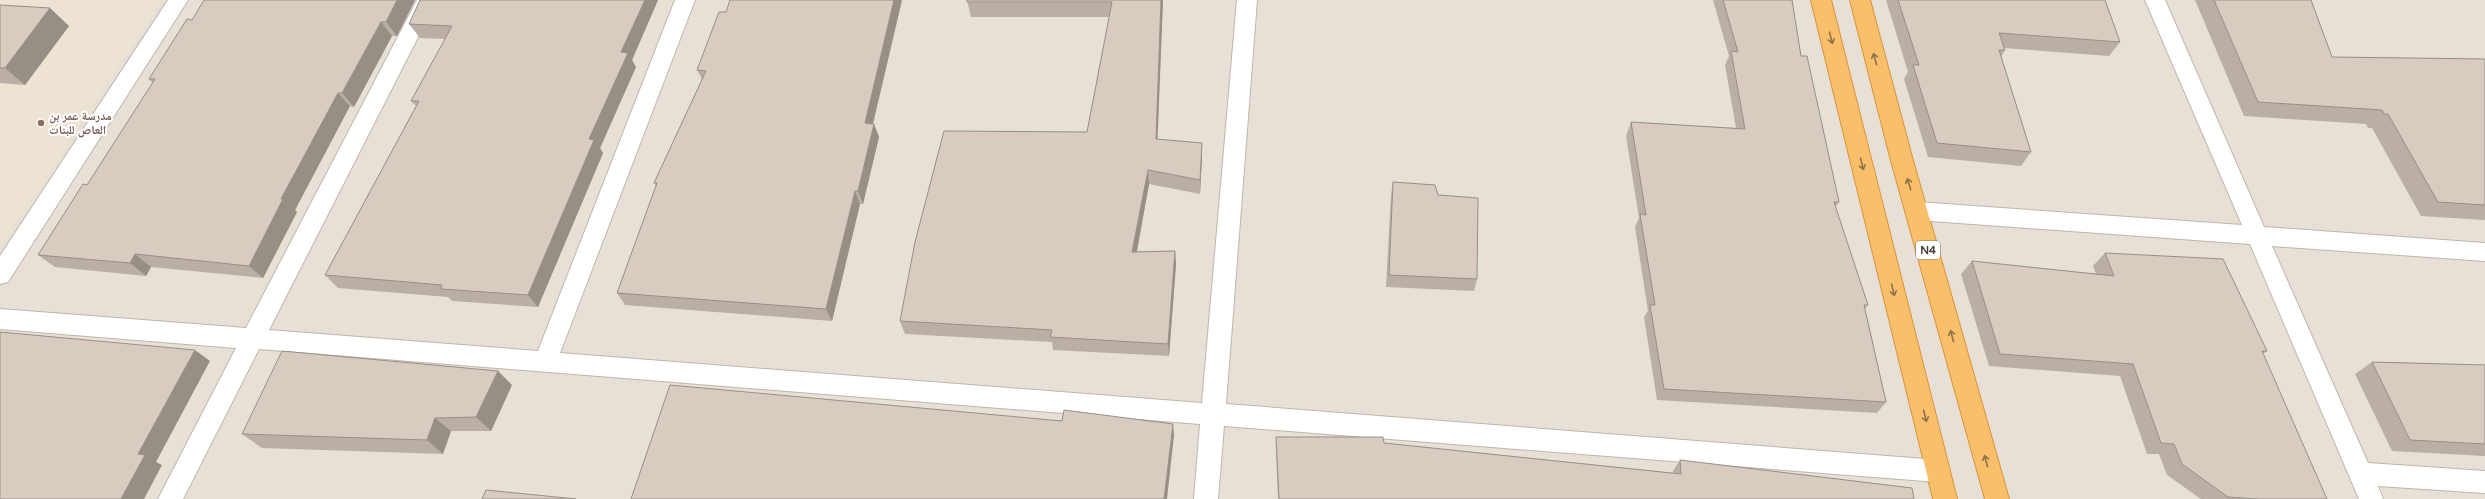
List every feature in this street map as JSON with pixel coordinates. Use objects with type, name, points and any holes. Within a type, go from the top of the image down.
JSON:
[{"type":"highway","points":[[1821,0],[1945,499]]},
{"type":"highway","name":"N4","points":[[1860,0],[1997,499]]},
{"type":"street","points":[[0,275],[178,0]]},
{"type":"street","points":[[170,499],[427,0]]},
{"type":"street","points":[[545,362],[685,0]]},
{"type":"street","points":[[1206,499],[1247,0]]},
{"type":"street","points":[[2155,0],[2371,499]]},
{"type":"street","points":[[1917,211],[2485,252]]},
{"type":"street","points":[[0,319],[1938,471]]},
{"type":"street","points":[[2360,474],[2485,482]]},
{"type":"shaded area","points":[[0,0],[2485,0],[2485,499],[0,499]]},
{"type":"shaded area","name":"مدرسة عمر بن العاص للبنات","points":[[0,0],[163,0],[0,247]]},
{"type":"building","points":[[204,0],[397,0],[386,22],[381,22],[342,93],[338,93],[281,199],[283,199],[249,266],[135,254],[130,263],[38,255],[83,184],[87,185],[155,79],[149,79],[187,19],[192,20]]},
{"type":"building","points":[[420,0],[645,0],[621,52],[628,53],[589,139],[594,140],[528,295],[441,289],[442,285],[325,275],[419,101],[411,101],[452,26],[409,24]]},
{"type":"building","points":[[730,0],[894,0],[865,123],[874,124],[858,191],[855,191],[826,309],[617,293],[657,183],[654,183],[706,71],[697,70],[719,12],[726,12]]},
{"type":"building","points":[[967,0],[1161,0],[1156,139],[1202,143],[1200,180],[1148,170],[1132,252],[1175,251],[1168,344],[1050,337],[1052,330],[900,321],[915,242],[944,131],[1087,132],[1112,2],[967,2]]},
{"type":"building","points":[[1723,0],[1792,0],[1801,56],[1807,56],[1839,202],[1834,202],[1868,305],[1864,305],[1886,402],[1664,389],[1650,305],[1655,305],[1640,214],[1646,215],[1631,122],[1745,129],[1731,51],[1738,52]]},
{"type":"building","points":[[1898,0],[2105,0],[2120,42],[1999,33],[2005,50],[1999,50],[2031,152],[1937,143],[1913,65],[1919,65]]},
{"type":"building","points":[[2214,0],[2311,0],[2332,57],[2485,59],[2485,205],[2438,202],[2388,114],[2384,114],[2382,110],[2258,102]]},
{"type":"building","points":[[0,5],[50,8],[5,68],[0,68]]},
{"type":"building","points":[[1393,182],[1435,185],[1438,195],[1478,198],[1477,279],[1389,275]]},
{"type":"building","points":[[2105,253],[2223,259],[2267,351],[2262,351],[2327,499],[2258,499],[2228,497],[2182,464],[2174,444],[2161,443],[2133,364],[2000,354],[1972,261],[2114,276]]},
{"type":"building","points":[[0,332],[195,350],[138,454],[145,455],[121,499],[0,499]]},
{"type":"building","points":[[282,351],[498,371],[476,417],[435,418],[427,440],[242,434]]},
{"type":"building","points":[[2372,362],[2485,365],[2485,444],[2410,440]]},
{"type":"building","points":[[670,385],[1062,421],[1064,410],[1173,424],[1164,499],[631,499]]},
{"type":"building","points":[[1276,437],[1383,437],[1384,443],[1681,474],[1680,460],[1912,488],[1914,499],[1279,499]]},
{"type":"building","points":[[486,490],[576,499],[482,499]]},
{"type":"place","name":"مدرسة عمر بن العاص للبنات","points":[[41,123]]}]
